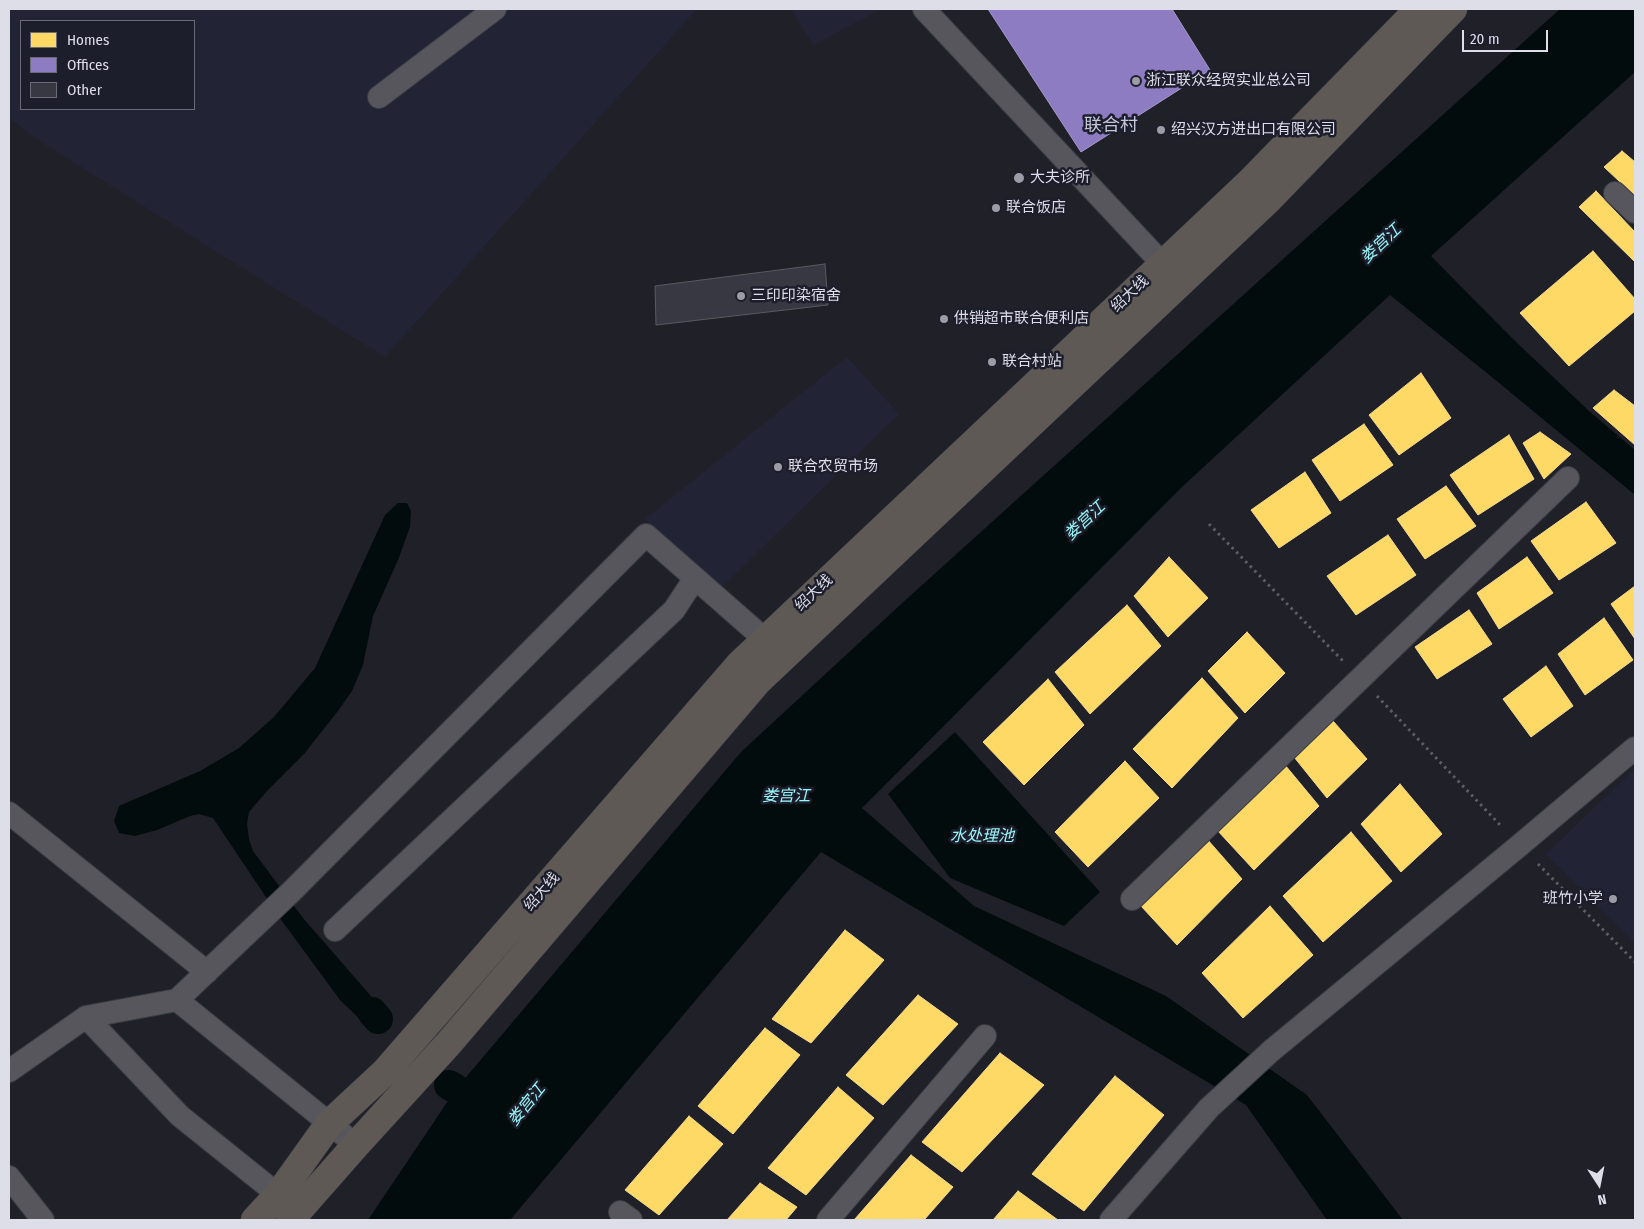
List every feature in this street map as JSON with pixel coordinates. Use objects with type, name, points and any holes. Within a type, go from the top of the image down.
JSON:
[{"type":"main road","name":"绍大线","points":[[289,1209],[329,1124],[384,1072],[740,664],[775,648],[1172,273],[1250,182],[1419,9]]},
{"type":"main road","name":"绍大线","points":[[1172,273],[1268,200],[1453,9]]},
{"type":"main road","name":"绍大线","points":[[256,1220],[289,1209],[356,1145],[449,1043],[758,681],[775,648]]},
{"type":"street","points":[[380,97],[496,9]]},
{"type":"street","points":[[924,9],[1172,273]]},
{"type":"street","points":[[1615,193],[1635,212]]},
{"type":"street","points":[[1132,899],[1568,478]]},
{"type":"street","points":[[9,1071],[86,1017],[177,1000],[292,892],[646,535],[775,648]]},
{"type":"street","points":[[335,930],[674,610],[695,578]]},
{"type":"street","points":[[1111,1220],[1209,1108],[1271,1051],[1520,846],[1635,748]]},
{"type":"street","points":[[9,813],[207,972]]},
{"type":"street","points":[[177,1000],[356,1145]]},
{"type":"street","points":[[86,1017],[180,1116],[289,1209]]},
{"type":"street","points":[[828,1220],[985,1036]]},
{"type":"street","points":[[9,1177],[43,1220]]},
{"type":"path","points":[[1209,524],[1361,678],[1520,846],[1635,962]]},
{"type":"shaded area","points":[[9,9],[697,9],[385,357],[46,145],[9,118]]},
{"type":"shaded area","points":[[791,9],[882,9],[813,45]]},
{"type":"shaded area","name":"联合农贸市场","points":[[847,357],[899,414],[722,587],[645,519]]},
{"type":"shaded area","name":"班竹小学","points":[[1635,768],[1635,944],[1546,854]]},
{"type":"water","name":"娄宫江","points":[[1560,9],[1635,9],[1635,72],[1431,256],[1513,339],[1589,411],[1635,450],[1635,495],[1390,295],[1182,487],[862,808],[974,906],[1166,996],[1307,1095],[1403,1220],[1327,1220],[1246,1105],[821,852],[510,1220],[368,1220],[456,1089],[741,752],[900,605]]},
{"type":"water","points":[[398,503],[407,503],[411,511],[410,527],[398,560],[373,616],[363,665],[352,691],[304,754],[249,812],[247,824],[253,851],[303,918],[377,1003],[362,1021],[340,1000],[282,921],[213,818],[199,814],[190,816],[157,830],[135,836],[119,833],[114,821],[119,806],[200,771],[239,748],[274,717],[315,668],[385,515]]},
{"type":"water","name":"水处理池","points":[[955,732],[1100,892],[1064,926],[950,878],[888,794]]},
{"type":"building: Homes","points":[[1622,151],[1635,162],[1635,196],[1604,167]]},
{"type":"building: Homes","points":[[1596,191],[1635,232],[1635,262],[1579,207]]},
{"type":"building: Homes","points":[[1593,251],[1635,299],[1635,311],[1569,366],[1520,313]]},
{"type":"building: Homes","points":[[1421,373],[1451,418],[1399,455],[1369,415]]},
{"type":"building: Homes","points":[[1614,390],[1635,406],[1635,445],[1593,408]]},
{"type":"building: Homes","points":[[1364,424],[1393,465],[1340,501],[1312,460]]},
{"type":"building: Homes","points":[[1540,432],[1571,454],[1544,479],[1523,443]]},
{"type":"building: Homes","points":[[1509,435],[1534,479],[1478,515],[1450,475]]},
{"type":"building: Homes","points":[[1305,472],[1331,513],[1279,548],[1251,510]]},
{"type":"building: Homes","points":[[1446,486],[1476,526],[1425,559],[1397,519]]},
{"type":"building: Homes","points":[[1586,502],[1616,543],[1559,580],[1531,541]]},
{"type":"building: Homes","points":[[1388,535],[1416,575],[1356,615],[1327,576]]},
{"type":"building: Homes","points":[[1169,557],[1208,598],[1168,637],[1134,596]]},
{"type":"building: Homes","points":[[1527,557],[1553,593],[1499,629],[1477,593]]},
{"type":"building: Homes","points":[[1635,586],[1635,639],[1611,604]]},
{"type":"building: Homes","points":[[1127,605],[1161,646],[1090,714],[1055,672]]},
{"type":"building: Homes","points":[[1469,610],[1492,644],[1437,679],[1415,647]]},
{"type":"building: Homes","points":[[1604,618],[1633,660],[1585,695],[1558,654]]},
{"type":"building: Homes","points":[[1247,632],[1285,673],[1245,713],[1208,671]]},
{"type":"building: Homes","points":[[1546,666],[1573,706],[1531,737],[1503,699]]},
{"type":"building: Homes","points":[[1202,678],[1238,718],[1172,788],[1133,749]]},
{"type":"building: Homes","points":[[1048,679],[1084,725],[1024,785],[983,742]]},
{"type":"building: Homes","points":[[1333,721],[1367,759],[1327,798],[1294,757]]},
{"type":"building: Homes","points":[[1125,761],[1159,798],[1088,867],[1055,832]]},
{"type":"building: Homes","points":[[1285,765],[1319,806],[1254,870],[1217,830]]},
{"type":"building: Homes","points":[[1400,784],[1442,834],[1401,872],[1361,824]]},
{"type":"building: Homes","points":[[1351,832],[1392,881],[1323,942],[1283,896]]},
{"type":"building: Homes","points":[[1207,839],[1242,879],[1177,945],[1141,906]]},
{"type":"building: Homes","points":[[1270,906],[1313,955],[1243,1018],[1202,973]]},
{"type":"building: Homes","points":[[845,930],[884,960],[811,1043],[772,1019]]},
{"type":"building: Homes","points":[[918,995],[958,1024],[883,1105],[846,1075]]},
{"type":"building: Homes","points":[[765,1028],[800,1055],[733,1134],[698,1106]]},
{"type":"building: Homes","points":[[1000,1053],[1044,1085],[962,1172],[922,1142]]},
{"type":"building: Homes","points":[[1115,1076],[1164,1115],[1084,1211],[1032,1174]]},
{"type":"building: Homes","points":[[838,1087],[874,1118],[806,1195],[768,1168]]},
{"type":"building: Homes","points":[[689,1116],[723,1144],[659,1215],[625,1190]]},
{"type":"building: Homes","points":[[911,1155],[953,1187],[924,1220],[854,1220]]},
{"type":"building: Homes","points":[[760,1183],[797,1207],[786,1220],[727,1220]]},
{"type":"building: Homes","points":[[1018,1191],[1058,1220],[993,1220]]},
{"type":"building: Offices","points":[[988,9],[1172,9],[1210,70],[1081,152]]},
{"type":"building: Other","name":"三印印染宿舍","points":[[825,264],[828,305],[656,325],[655,286]]},
{"type":"waterway","points":[[372,1012],[378,1019]]},
{"type":"waterway","points":[[449,1085],[456,1089]]},
{"type":"place","name":"浙江联众经贸实业总公司","points":[[1136,81]]},
{"type":"place","name":"绍兴汉方进出口有限公司","points":[[1161,130]]},
{"type":"place","name":"大夫诊所","points":[[1019,178]]},
{"type":"place","name":"联合饭店","points":[[996,208]]},
{"type":"place","name":"三印印染宿舍","points":[[741,296]]},
{"type":"place","name":"供销超市联合便利店","points":[[944,319]]},
{"type":"place","name":"联合村站","points":[[992,362]]},
{"type":"place","name":"联合农贸市场","points":[[778,467]]},
{"type":"place","name":"班竹小学","points":[[1613,899]]},
{"type":"district","name":"联合村","points":[[1111,126]]}]
